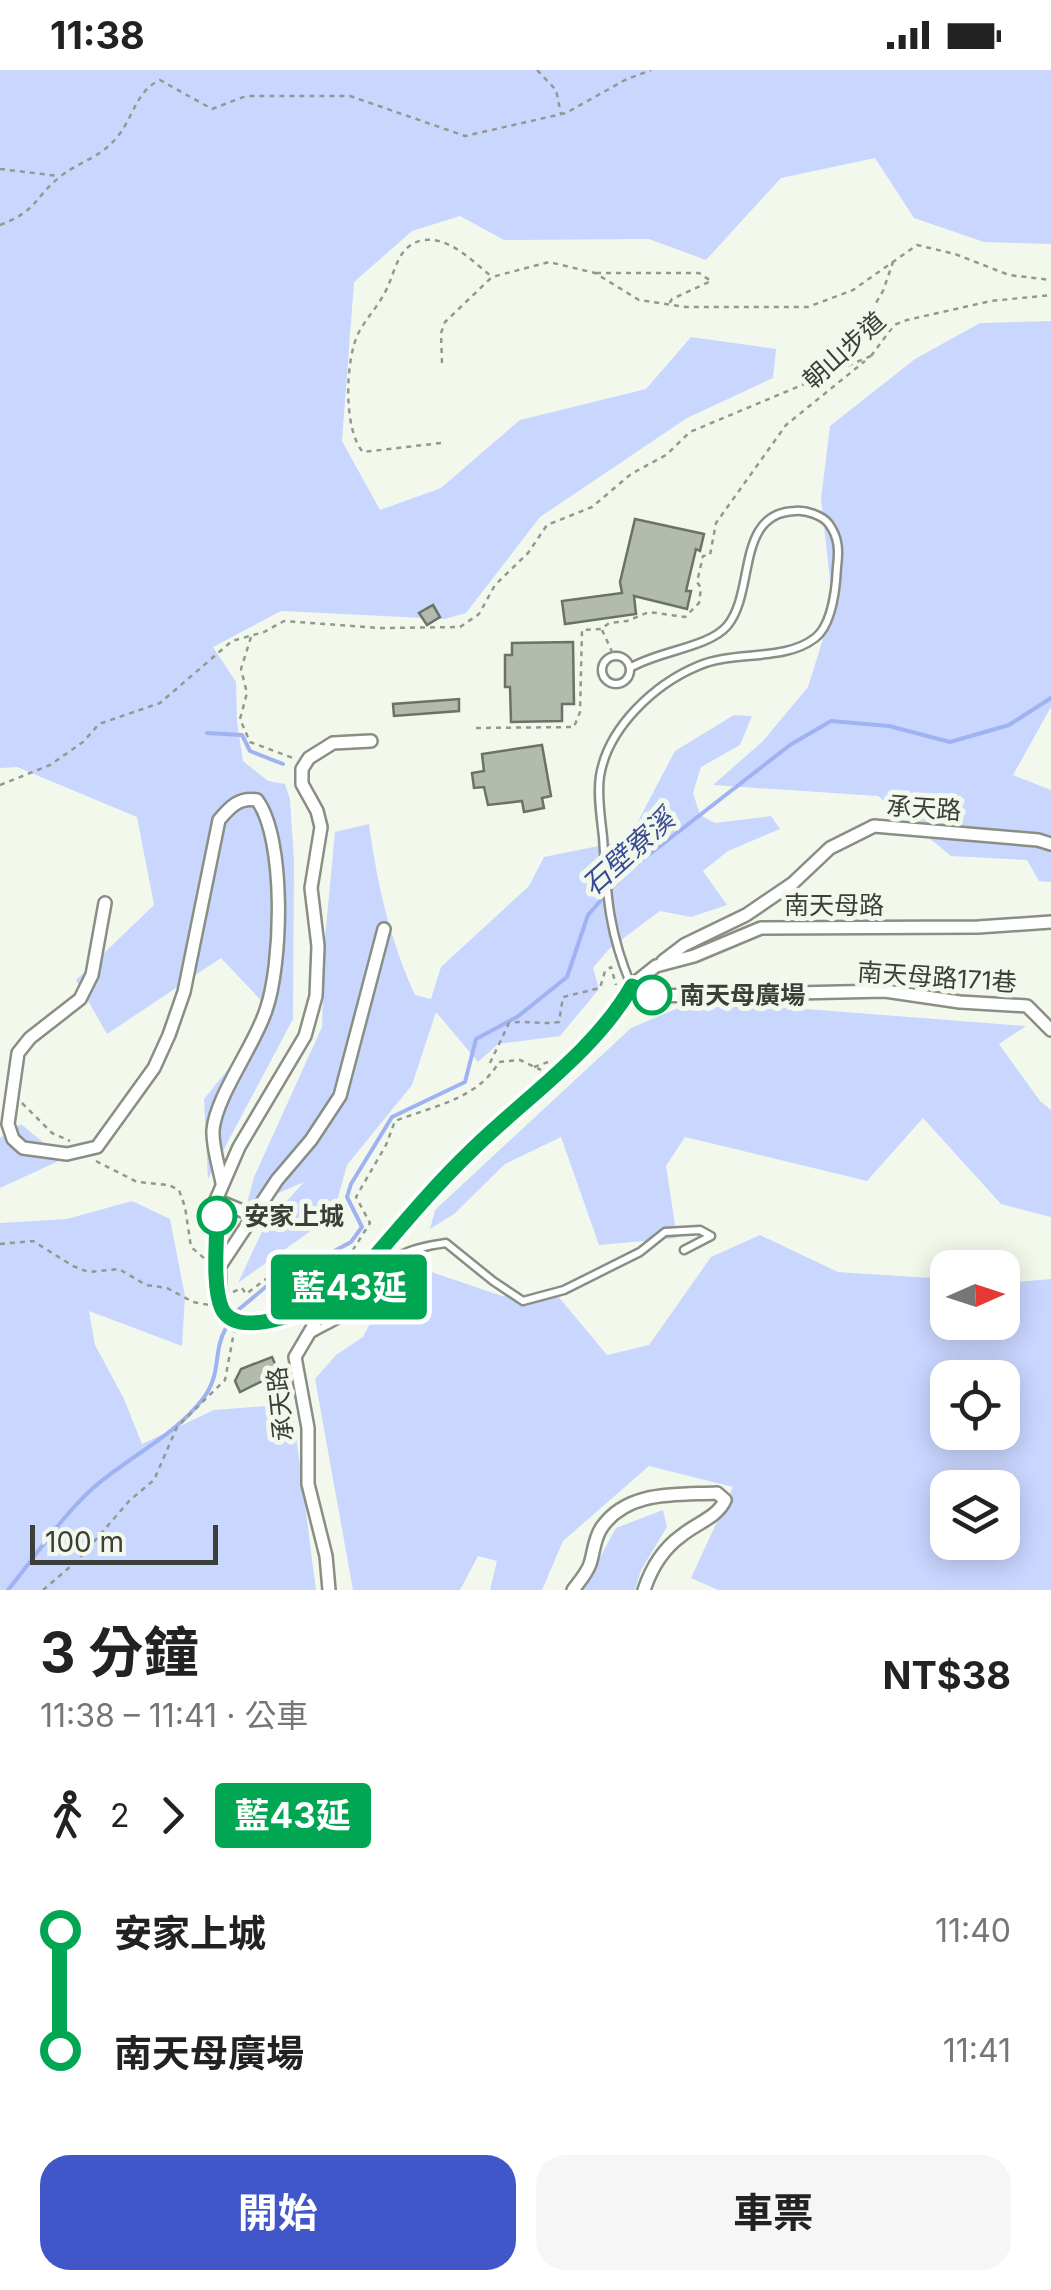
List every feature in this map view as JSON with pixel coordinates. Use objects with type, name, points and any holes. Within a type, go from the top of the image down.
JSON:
[{"type":"street","points":[[371,741],[333,744],[309,758],[302,768],[302,784],[321,827],[311,888],[318,946],[316,996],[305,1036],[239,1147],[216,1200],[221,1306],[227,1316],[240,1323],[262,1322],[317,1308],[344,1292],[470,1152],[618,1011],[632,986]]},
{"type":"street","points":[[105,903],[92,975],[80,1000],[30,1038],[18,1053],[8,1124],[12,1138],[23,1148],[67,1154],[97,1146],[154,1068],[184,992],[219,820],[231,806],[246,798],[257,800],[270,826],[280,939],[267,1009],[213,1129],[222,1185]]},
{"type":"street","name":"承天路","points":[[656,966],[684,944],[746,915],[778,894],[830,848],[874,826],[1051,844]]},
{"type":"street","name":"南天母路","points":[[632,986],[656,966],[694,956],[761,928],[978,928],[1051,922]]},
{"type":"street","points":[[218,1270],[252,1215],[340,1096],[384,928]]},
{"type":"street","name":"南天母路171巷","points":[[632,986],[654,996],[885,991],[960,1002],[1027,1006],[1051,1030]]},
{"type":"street","points":[[216,1200],[252,1215]]},
{"type":"street","name":"承天路","points":[[317,1308],[310,1334],[295,1358],[308,1428],[308,1484],[326,1556],[329,1590]]},
{"type":"street","points":[[573,1590],[590,1567],[601,1528],[616,1513],[640,1499],[716,1493],[725,1500],[721,1509],[665,1550],[644,1590]]},
{"type":"lane","points":[[630,668],[623,657],[614,656],[606,660],[602,669],[608,682],[625,681],[630,668],[644,659],[715,636],[728,625],[739,604],[752,544],[766,520],[802,510],[824,518],[839,547],[827,621],[817,638],[786,652],[732,655],[699,665],[662,684],[636,710],[609,749],[600,776],[609,923],[632,986]]},
{"type":"lane","points":[[310,1334],[352,1312],[392,1259],[411,1248],[446,1242],[524,1301],[564,1290],[640,1252],[665,1232],[700,1230],[712,1236],[684,1250]]},
{"type":"path","points":[[537,70],[556,90],[562,114]]},
{"type":"path","points":[[0,225],[26,214],[61,176],[91,161],[118,136],[146,86],[160,80],[212,109],[246,96],[350,96],[465,136],[562,114],[651,70]]},
{"type":"path","points":[[0,169],[61,176]]},
{"type":"path","points":[[442,443],[363,452],[354,442],[348,418],[352,347],[388,286],[402,252],[421,240],[439,241],[457,249],[492,277]]},
{"type":"path","points":[[596,273],[638,300],[668,305],[808,308],[852,290],[918,245],[955,254],[1009,275],[1051,280]]},
{"type":"path","points":[[856,336],[884,291],[893,261]]},
{"type":"path","points":[[442,363],[441,333],[445,322],[492,277],[549,262],[596,273],[699,273],[711,281],[672,299],[668,305]]},
{"type":"path","name":"朝山步道","points":[[602,629],[608,622],[627,621],[649,612],[685,617],[699,602],[701,588],[696,582],[703,556],[710,555],[716,522],[786,425],[871,356],[894,325],[992,301],[1051,296]]},
{"type":"path","points":[[0,785],[50,765],[83,742],[99,724],[160,703],[232,641],[284,621],[380,628],[460,627],[480,614],[495,585],[528,553],[548,526],[592,507],[631,474],[666,455],[690,432],[871,356]]},
{"type":"path","points":[[476,728],[574,727],[580,712],[582,630],[602,629],[614,656]]},
{"type":"path","points":[[252,636],[241,669],[247,693],[240,719],[250,742],[287,758],[309,758]]},
{"type":"path","points":[[553,1077],[520,1060],[490,1064],[509,1022],[559,1022],[562,998],[600,988],[605,971],[611,968],[616,987],[632,986]]},
{"type":"path","points":[[506,1060],[512,1054]]},
{"type":"path","points":[[246,1294],[303,1251],[306,1266],[318,1274],[322,1266],[351,1253],[370,1223],[356,1197],[396,1122],[469,1094],[490,1077],[499,1062]]},
{"type":"path","points":[[12,1097],[81,1151],[137,1182],[169,1185],[179,1190],[190,1247],[218,1270]]},
{"type":"path","points":[[0,1244],[33,1241],[88,1272],[119,1269],[146,1285],[167,1288],[194,1302],[221,1306]]},
{"type":"path","points":[[286,1316],[284,1307],[293,1303],[311,1270]]},
{"type":"path","points":[[43,1590],[78,1560],[130,1500],[154,1480],[177,1427],[225,1380],[232,1336],[240,1323]]},
{"type":"shaded area","points":[[0,70],[1051,70],[1051,244],[984,242],[914,218],[875,158],[781,178],[706,260],[649,239],[504,240],[460,216],[412,231],[354,282],[342,441],[380,510],[441,488],[520,420],[646,389],[691,337],[776,349],[773,378],[687,418],[540,517],[466,613],[445,619],[281,611],[213,647],[236,682],[243,761],[268,781],[285,784],[290,799],[294,861],[293,1019],[208,1179],[204,1099],[273,1013],[221,958],[107,1034],[76,980],[154,905],[137,817],[17,767],[0,768]]},
{"type":"shaded area","points":[[1051,321],[1051,707],[1013,775],[1051,790],[1051,882],[1039,881],[1027,860],[951,856],[878,796],[713,785],[763,741],[808,687],[833,607],[821,499],[830,426],[915,359],[980,323]]},
{"type":"shaded area","points":[[734,715],[752,716],[740,745],[701,767],[693,793],[700,815],[715,823],[771,816],[780,829],[728,851],[703,871],[727,905],[691,917],[660,911],[609,949],[593,968],[599,989],[560,1036],[498,1044],[478,1062],[436,1012],[412,1085],[347,1165],[333,1215],[238,1283],[265,1225],[304,1182],[246,1207],[254,1177],[322,1027],[335,832],[369,824],[380,890],[398,954],[415,995],[431,999],[441,967],[529,886],[544,857],[628,840],[675,751]]},
{"type":"shaded area","points":[[683,1006],[793,1008],[1026,1026],[999,1044],[1040,1101],[1051,1110],[1051,1217],[1001,1204],[923,1118],[867,1181],[685,1137],[666,1166],[677,1238],[599,1245],[561,1137],[505,1164],[454,1214],[430,1229],[435,1210],[631,1028]]},
{"type":"shaded area","points":[[21,1124],[63,1159],[0,1188],[0,1138]]},
{"type":"shaded area","points":[[132,1201],[170,1219],[185,1296],[182,1346],[89,1311],[95,1345],[124,1399],[142,1444],[214,1410],[292,1404],[316,1590],[0,1590],[0,1223],[67,1219]]},
{"type":"shaded area","points":[[760,1235],[838,1272],[930,1278],[930,1340],[1020,1340],[1020,1282],[1051,1279],[1051,1590],[718,1590],[691,1578],[733,1487],[649,1466],[563,1541],[542,1590],[490,1590],[497,1561],[478,1556],[460,1590],[353,1590],[315,1379],[336,1355],[363,1337],[402,1262],[502,1296],[557,1295],[607,1355],[649,1345],[711,1257]]},
{"type":"shaded area","points":[[663,1510],[667,1527],[641,1570],[635,1590],[582,1590],[616,1528]]},
{"type":"building","points":[[635,519],[704,534],[700,551],[696,549],[686,591],[691,591],[687,609],[634,596],[636,614],[565,624],[562,601],[622,593],[620,582]]},
{"type":"building","points":[[433,605],[440,617],[427,625],[419,613]]},
{"type":"building","points":[[573,642],[574,704],[562,704],[562,721],[511,722],[505,655],[512,655],[512,643]]},
{"type":"building","points":[[459,699],[459,711],[394,716],[393,704]]},
{"type":"building","points":[[542,745],[551,796],[542,798],[544,808],[524,812],[522,801],[488,805],[484,787],[474,788],[472,773],[484,771],[482,754]]},
{"type":"building","points":[[272,1357],[279,1373],[240,1392],[235,1381],[241,1369]]},
{"type":"waterway","name":"石壁寮溪","points":[[237,1311],[299,1259],[327,1255],[351,1242],[362,1227],[347,1197],[351,1184],[392,1117],[465,1082],[476,1039],[517,1017],[567,977],[588,915],[624,874],[790,745],[831,721],[889,726],[950,742],[1009,725],[1051,698]]},
{"type":"waterway","points":[[207,733],[242,735],[250,751],[283,764]]},
{"type":"waterway","name":"石壁寮溪","points":[[8,1590],[81,1499],[164,1436],[202,1400],[213,1381],[226,1328]]},
{"type":"bus line","name":"藍43延","points":[[217,1216],[218,1287],[227,1316],[240,1323],[262,1322],[317,1308],[344,1292],[470,1152],[618,1011],[632,986],[652,995]]},
{"type":"place","name":"南天母廣場","points":[[652,995]]},
{"type":"place","name":"安家上城","points":[[217,1216]]}]
